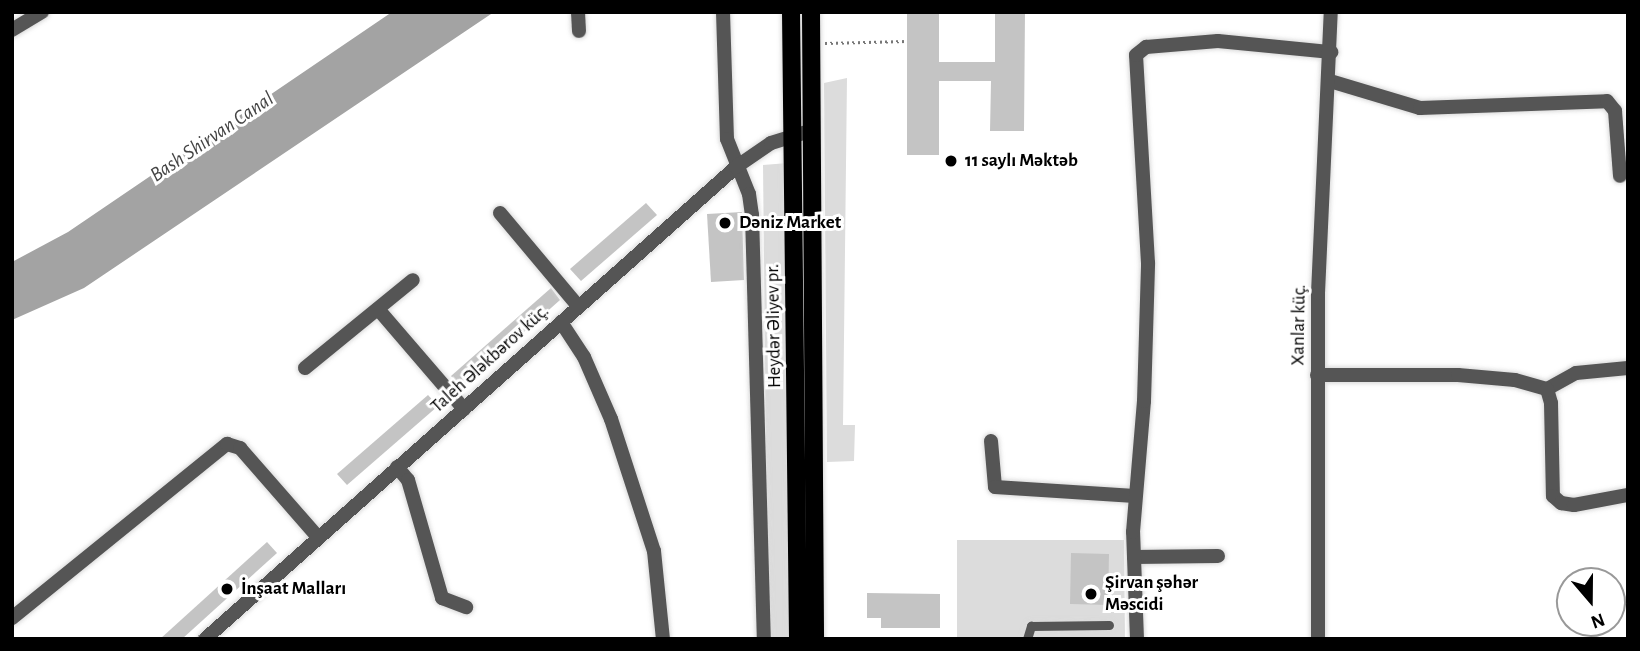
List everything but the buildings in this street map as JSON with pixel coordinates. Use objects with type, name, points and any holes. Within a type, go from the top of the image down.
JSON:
[{"type":"main road","name":"Heydər Əliyev pr.","points":[[791,12],[798,639]]},
{"type":"main road","name":"Heydər Əliyev pr.","points":[[811,12],[816,639]]},
{"type":"street","points":[[12,30],[42,12]]},
{"type":"street","points":[[578,12],[579,31]]},
{"type":"street","points":[[723,12],[724,114],[736,167],[748,194],[752,215],[764,639]]},
{"type":"street","name":"Xanlar küç.","points":[[1318,639],[1317,375],[1331,12]]},
{"type":"street","points":[[1137,639],[1135,496],[1148,328],[1136,55],[1146,47],[1218,41],[1331,52]]},
{"type":"street","points":[[1330,80],[1420,108],[1607,102],[1615,111],[1620,176]]},
{"type":"street","name":"Taleh Ələkbərov küç.","points":[[205,639],[736,167],[793,133],[813,130]]},
{"type":"street","points":[[500,213],[578,306]]},
{"type":"street","points":[[305,368],[413,280]]},
{"type":"street","points":[[378,309],[464,409]]},
{"type":"street","points":[[561,322],[584,357],[611,419],[650,538],[660,576],[663,639]]},
{"type":"street","points":[[1317,375],[1458,375],[1515,380],[1547,389],[1576,373],[1628,368]]},
{"type":"street","points":[[1547,389],[1551,402],[1553,496],[1561,503],[1574,505],[1628,495]]},
{"type":"street","points":[[991,441],[991,481],[995,487],[1135,496]]},
{"type":"street","points":[[12,618],[214,450],[227,443],[240,448],[318,537]]},
{"type":"street","points":[[397,467],[408,480],[442,598],[466,607]]},
{"type":"street","points":[[1134,557],[1218,556]]},
{"type":"lane","points":[[1027,639],[1031,626],[1109,625]]},
{"type":"path","points":[[812,43],[907,41]]},
{"type":"shaded area","points":[[847,78],[843,425],[855,425],[854,461],[827,462],[824,83]]},
{"type":"shaded area","points":[[788,163],[791,639],[768,639],[763,165]]},
{"type":"shaded area","points":[[957,540],[1124,540],[1125,639],[957,639]]},
{"type":"water","name":"Bash Shirvan Canal","points":[[392,12],[494,12],[84,288],[12,320],[12,262],[68,232]]},
{"type":"place","name":"11 saylı Məktəb","points":[[951,161]]},
{"type":"place","name":"Dəniz Market","points":[[725,223]]},
{"type":"place","name":"İnşaat Malları","points":[[227,589]]},
{"type":"place","name":"Şirvan şəhər Məscidi","points":[[1091,594]]}]
